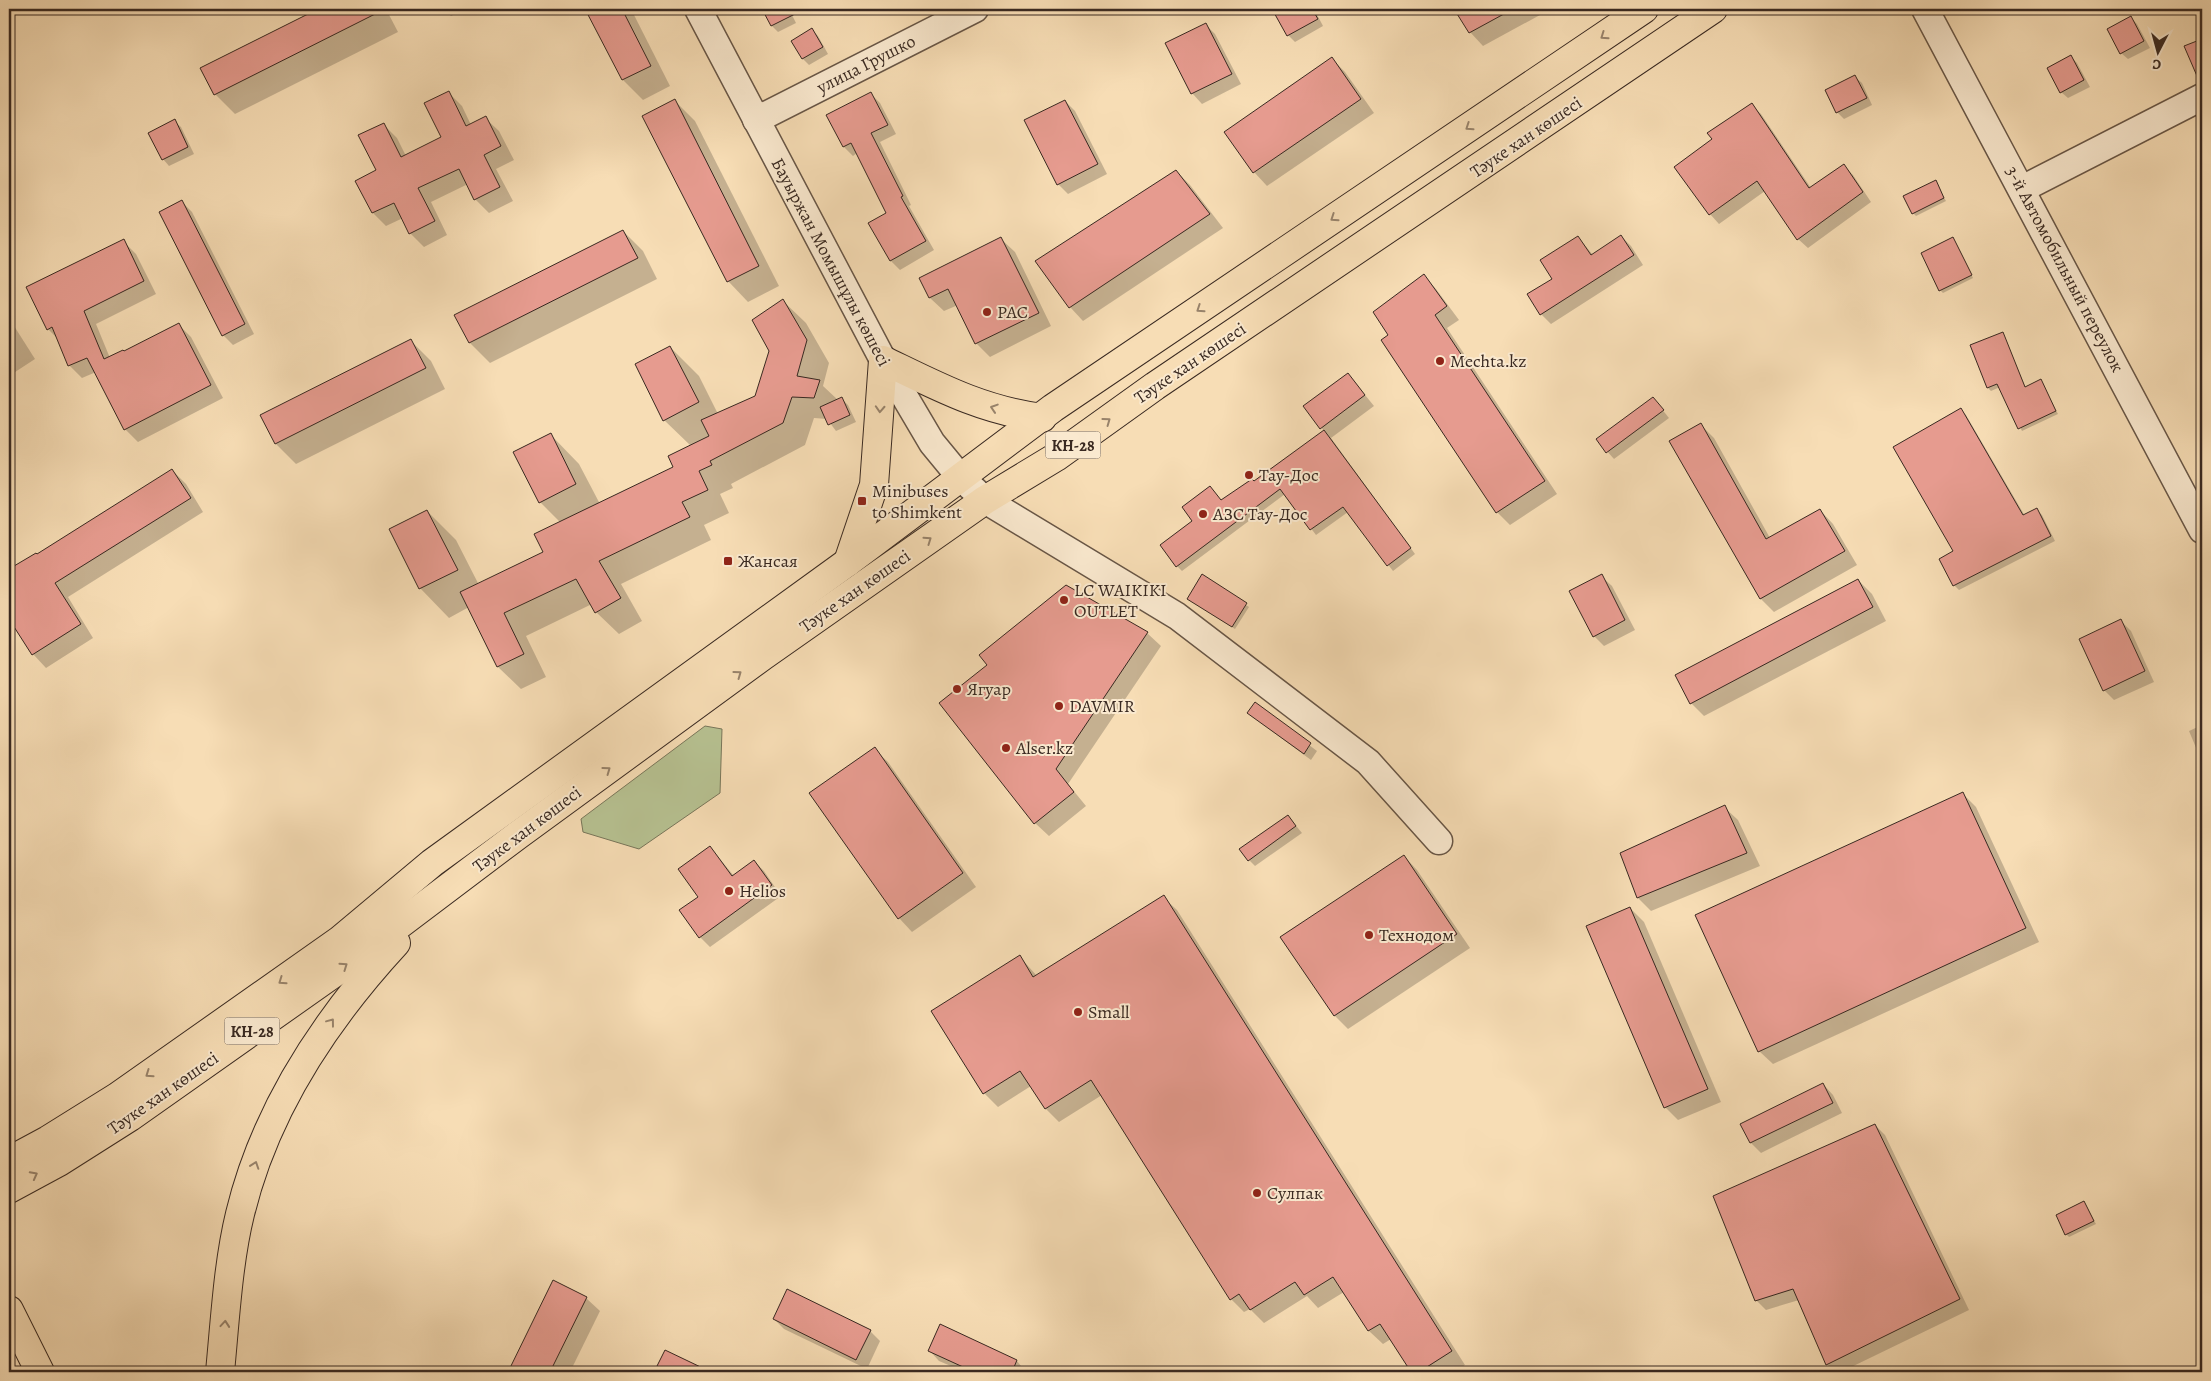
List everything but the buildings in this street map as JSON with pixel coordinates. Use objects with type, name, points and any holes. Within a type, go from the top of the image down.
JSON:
[{"type":"main road","name":"Тәуке хан көшесі","points":[[9,1189],[117,1097],[340,940],[432,862],[848,562],[1054,408],[1644,9]]},
{"type":"main road","name":"Тәуке хан көшесі","points":[[9,1161],[54,1151],[130,1116],[351,962],[441,893],[763,656],[985,500],[1056,457],[1155,386],[1713,9]]},
{"type":"main road","points":[[848,562],[874,484],[883,360],[956,396],[1010,414],[1042,418]]},
{"type":"main road","points":[[220,1372],[226,1305],[240,1214],[255,1164],[281,1102],[322,1034],[364,978],[441,893]]},
{"type":"main road","points":[[9,1310],[40,1372]]},
{"type":"street","name":"Бауыржан Момышұлы көшесі","points":[[698,9],[883,360],[932,442],[960,477],[985,500],[1177,616],[1368,762],[1439,841]]},
{"type":"street","name":"улица Грушко","points":[[756,120],[975,9]]},
{"type":"street","name":"3-й Автомобильный переулок","points":[[1926,9],[2202,530]]},
{"type":"street","points":[[2022,188],[2202,97]]},
{"type":"green space","points":[[705,726],[722,729],[720,793],[639,849],[583,832],[581,819]]},
{"type":"place","name":"РАС","points":[[987,312]]},
{"type":"place","name":"Mechta.kz","points":[[1440,361]]},
{"type":"place","name":"Тау-Дос","points":[[1249,475]]},
{"type":"place","name":"Minibuses to Shimkent","points":[[862,501]]},
{"type":"place","name":"АЗС Тау-Дос","points":[[1203,514]]},
{"type":"place","name":"Жансая","points":[[728,561]]},
{"type":"place","name":"LC WAIKIKI OUTLET","points":[[1064,600]]},
{"type":"place","name":"Ягуар","points":[[957,689]]},
{"type":"place","name":"DAVMIR","points":[[1059,706]]},
{"type":"place","name":"Alser.kz","points":[[1006,748]]},
{"type":"place","name":"Helios","points":[[729,891]]},
{"type":"place","name":"Технодом","points":[[1369,935]]},
{"type":"place","name":"Small","points":[[1078,1012]]},
{"type":"place","name":"Сулпак","points":[[1257,1193]]}]
